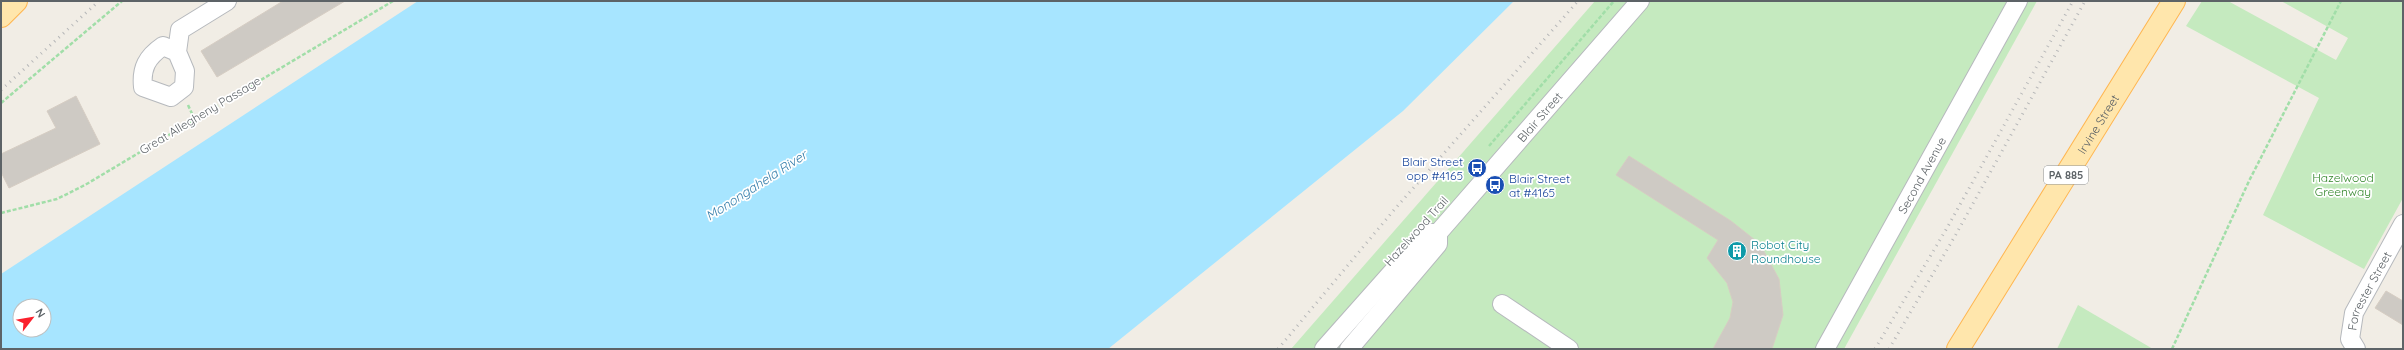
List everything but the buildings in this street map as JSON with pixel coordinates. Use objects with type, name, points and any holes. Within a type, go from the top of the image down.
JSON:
[{"type":"main road","points":[[1,16],[16,1]]},
{"type":"main road","name":"Irvine Street","points":[[1958,349],[2174,1]]},
{"type":"street","points":[[177,52],[180,30],[227,1]]},
{"type":"street","name":"Blair Street","points":[[1349,349],[1438,244],[1438,233],[1640,1]]},
{"type":"street","name":"Second Avenue","points":[[1825,349],[2018,1]]},
{"type":"street","name":"Forrester Street","points":[[2353,344],[2354,313],[2403,224]]},
{"type":"street","name":"Blair Street","points":[[1324,349],[1427,233],[1438,233]]},
{"type":"street","points":[[1502,304],[1570,349]]},
{"type":"path","points":[[1,103],[122,1]]},
{"type":"path","name":"Great Allegheny Passage","points":[[1,213],[57,199],[85,185],[393,1]]},
{"type":"path","points":[[1488,147],[1614,1]]},
{"type":"path","points":[[2172,349],[2249,180],[2341,1]]},
{"type":"green space","points":[[1595,1],[2037,1],[1844,349],[1291,349]]},
{"type":"green space","name":"Hazelwood Greenway","points":[[2202,1],[2228,1],[2336,60],[2348,38],[2281,1],[2403,1],[2403,198],[2364,269],[2263,215],[2319,98],[2186,26]]},
{"type":"green space","points":[[2078,305],[2153,349],[2057,349]]},
{"type":"water","name":"Monongahela River","points":[[418,1],[1514,1],[1403,111],[1108,349],[1,349],[1,274]]},
{"type":"railway","points":[[1,90],[99,1]]},
{"type":"railway","points":[[1278,349],[1394,210],[1578,1]]},
{"type":"railway","points":[[1875,349],[1947,228],[2073,1]]},
{"type":"railway","points":[[1889,349],[1955,236],[2085,1]]},
{"type":"place","name":"Blair Street opp #4165","points":[[1477,168]]},
{"type":"place","name":"Blair Street at #4165","points":[[1495,185]]},
{"type":"place","name":"Robot City Roundhouse","points":[[1737,251]]}]
